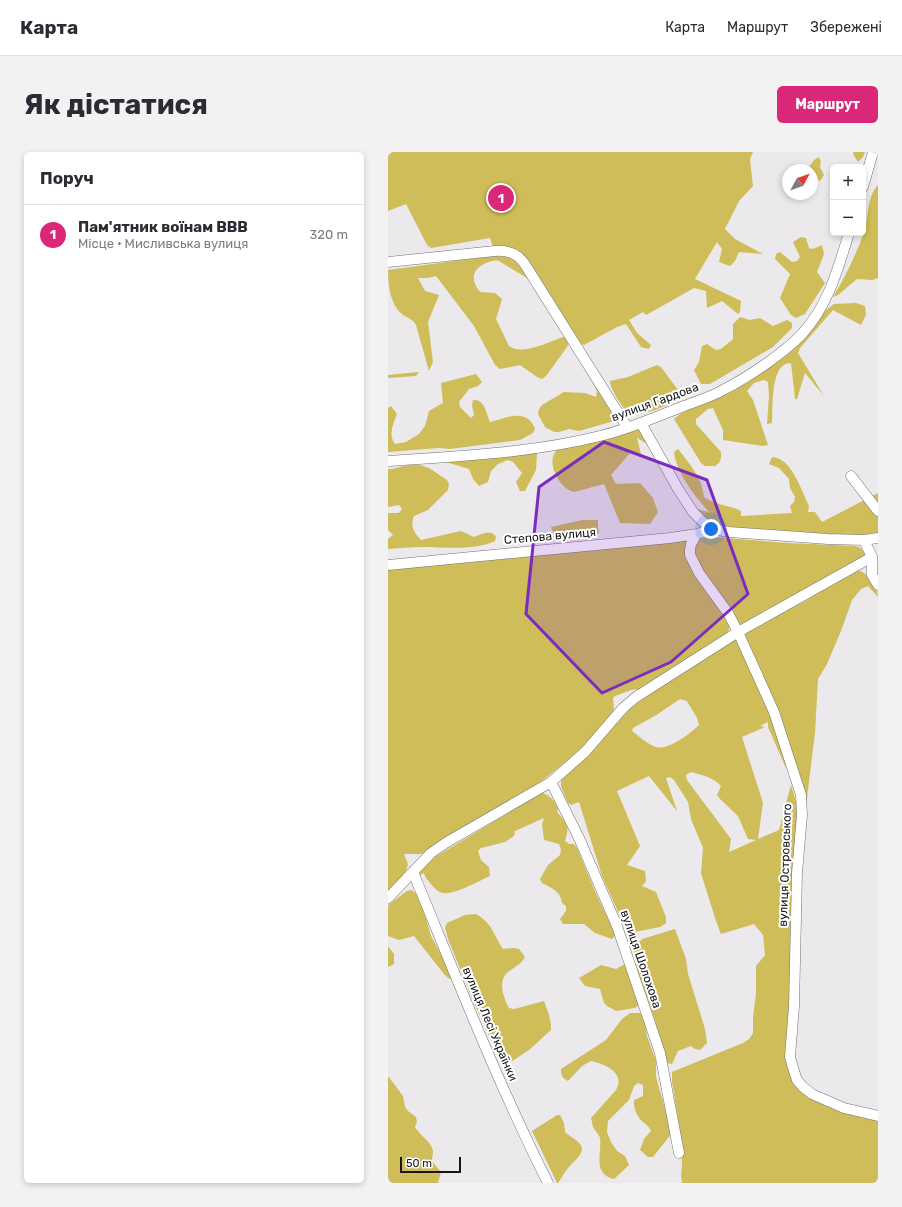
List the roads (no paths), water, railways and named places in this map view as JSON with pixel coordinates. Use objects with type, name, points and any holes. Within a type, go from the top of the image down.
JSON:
[{"type":"street","points":[[866,176],[873,152]]},
{"type":"street","name":"вулиця Гардова","points":[[388,461],[477,455],[518,450],[605,435],[641,423],[723,390],[759,368],[802,334],[820,309],[830,291],[848,236]]},
{"type":"street","points":[[388,261],[495,251],[506,251],[514,254],[523,261],[627,427]]},
{"type":"street","points":[[641,423],[688,504],[702,521],[713,529],[729,532],[821,539],[864,540],[878,538]]},
{"type":"street","points":[[851,476],[878,511]]},
{"type":"street","name":"Степова вулиця","points":[[388,564],[670,538],[697,534],[713,529]]},
{"type":"street","name":"вулиця Островського","points":[[697,534],[691,544],[690,555],[699,573],[728,613],[738,632],[774,712],[801,795],[802,805],[797,873],[794,1006],[790,1057],[797,1080],[812,1094],[844,1108],[878,1116]]},
{"type":"street","points":[[864,540],[872,557],[872,575],[878,585]]},
{"type":"street","points":[[388,898],[431,853],[447,842],[551,782],[585,752],[623,708],[636,697],[738,632],[872,557]]},
{"type":"street","name":"вулиця Шолохова","points":[[551,782],[579,838],[617,926],[660,1053],[680,1153]]},
{"type":"street","name":"вулиця Лесі Українки","points":[[412,872],[480,1036],[548,1183]]},
{"type":"place","name":"Пам'ятник воїнам ВВВ","points":[[501,198]]}]
